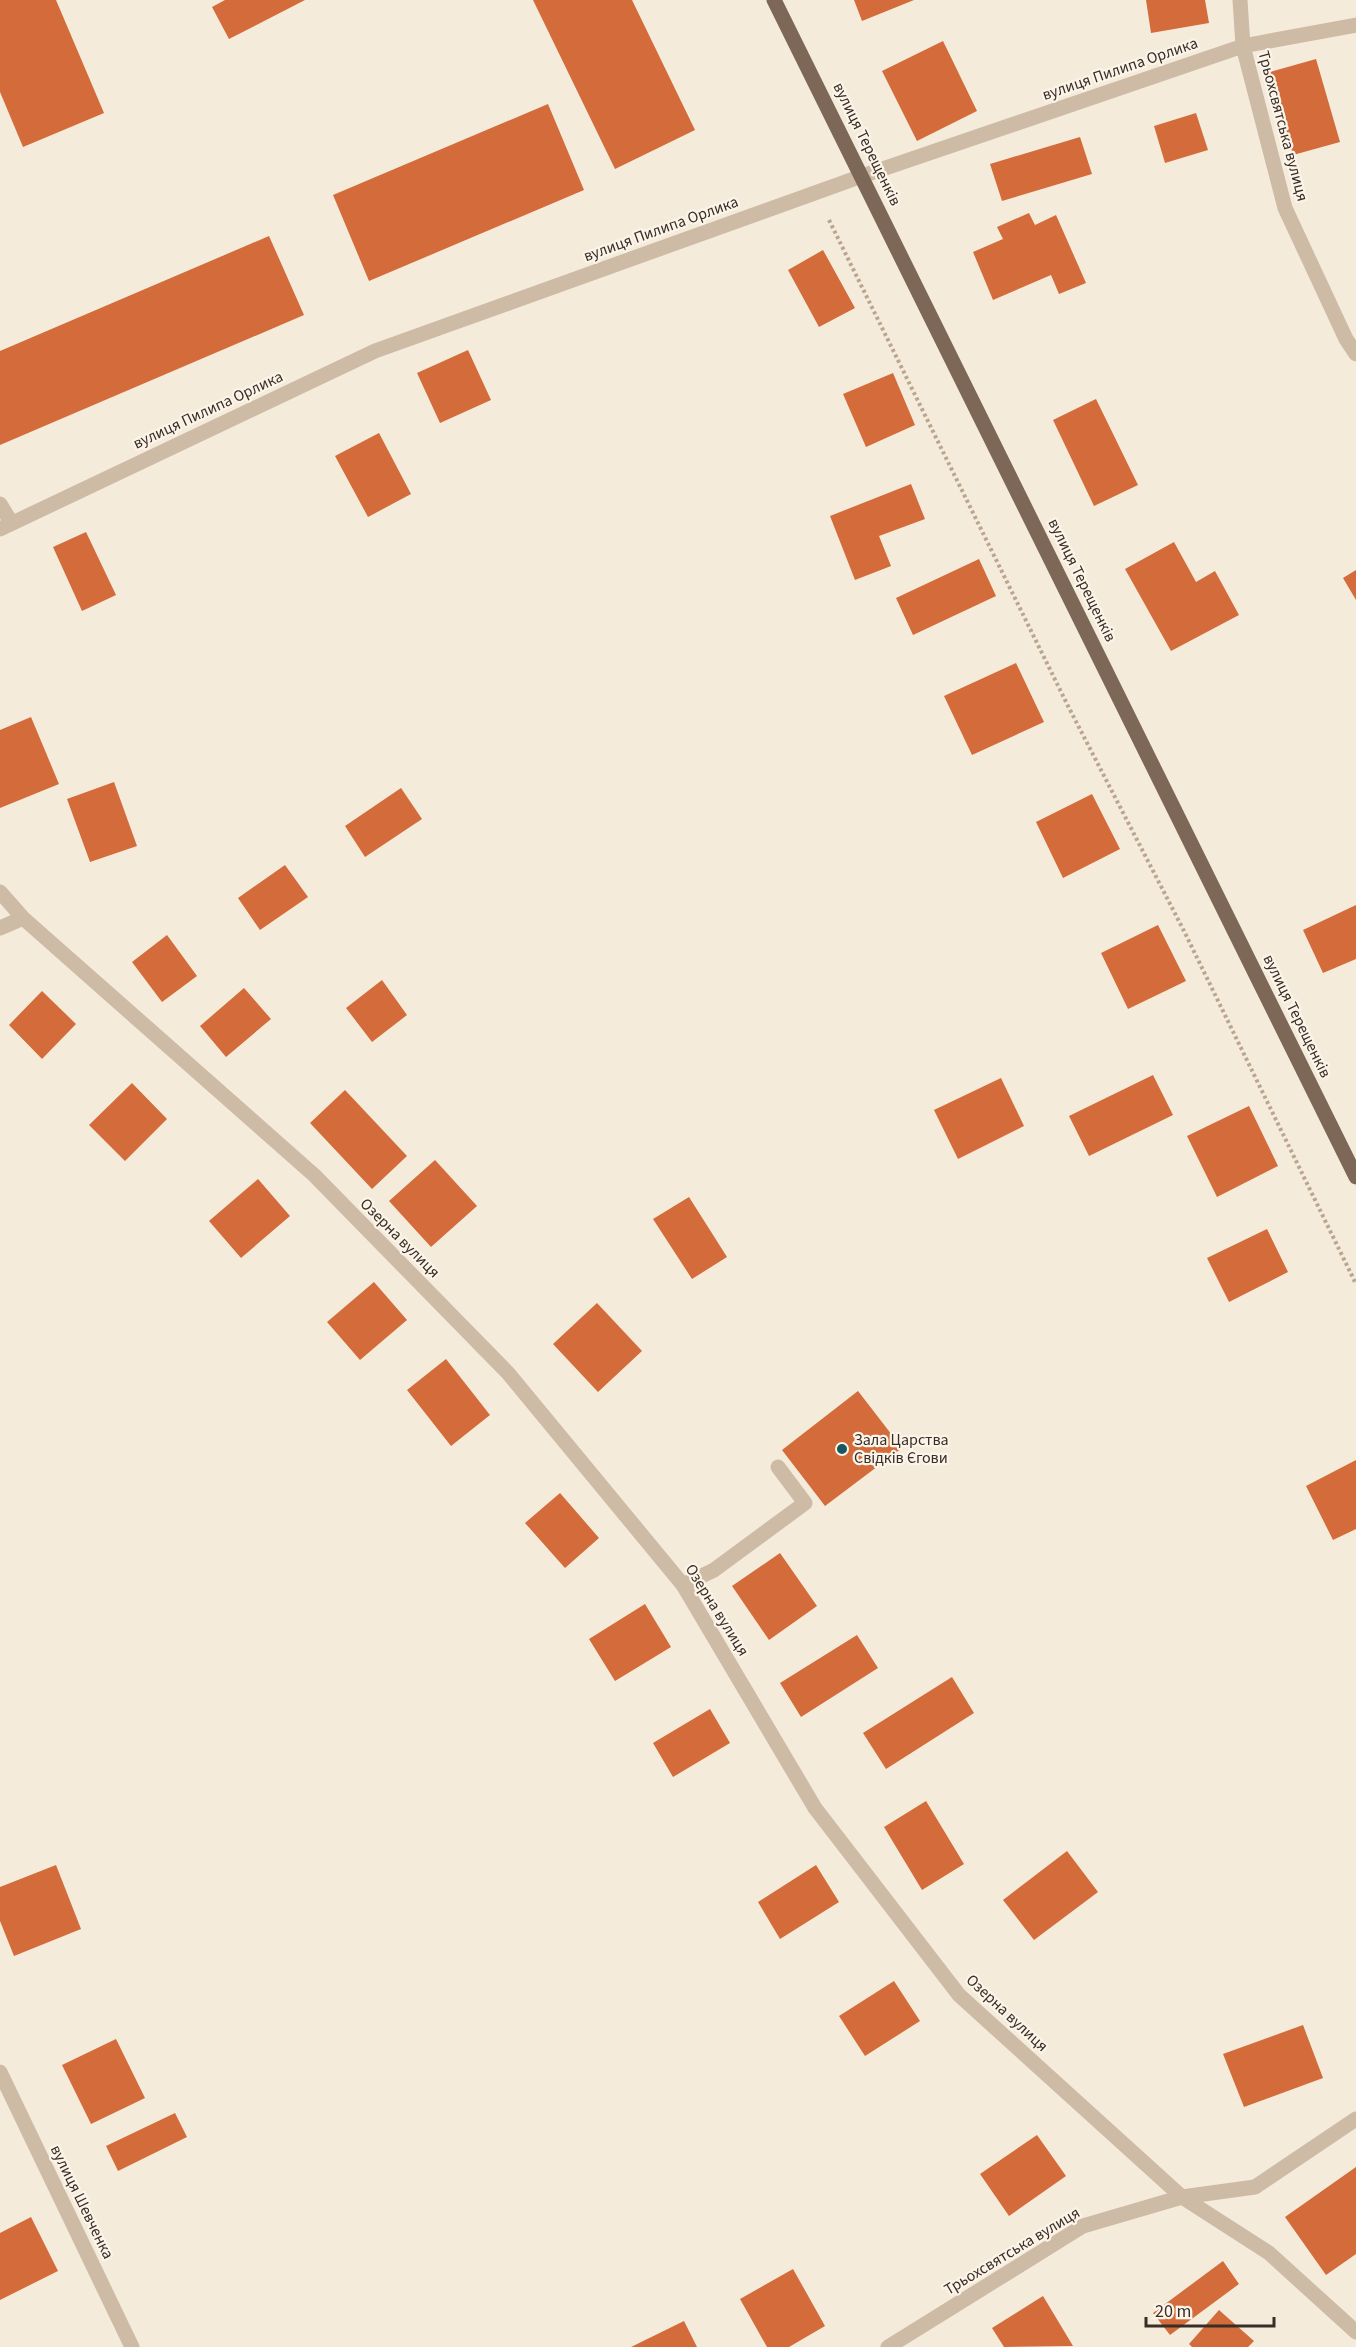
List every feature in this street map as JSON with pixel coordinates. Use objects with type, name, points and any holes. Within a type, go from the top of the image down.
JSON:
[{"type":"main road","name":"вулиця Терещенків","points":[[774,0],[1356,1177]]},
{"type":"street","name":"Трьохсвятська вулиця","points":[[1240,0],[1243,46],[1285,207],[1346,339],[1356,354]]},
{"type":"street","name":"вулиця Пилипа Орлика","points":[[5,526],[375,351],[862,176],[1243,46],[1356,25]]},
{"type":"street","points":[[0,504],[5,526]]},
{"type":"street","name":"Озерна вулиця","points":[[0,892],[23,918],[314,1175],[508,1373],[683,1585],[815,1808],[959,1995],[1182,2198],[1269,2253],[1356,2332]]},
{"type":"street","points":[[0,928],[23,918]]},
{"type":"street","points":[[683,1585],[714,1570],[805,1503],[778,1467]]},
{"type":"street","name":"вулиця Шевченка","points":[[0,2072],[132,2347]]},
{"type":"street","name":"Трьохсвятська вулиця","points":[[888,2347],[1083,2226],[1182,2198],[1255,2187],[1356,2119]]},
{"type":"path","points":[[826,214],[1068,706],[1184,931],[1356,1284]]},
{"type":"building","points":[[0,0],[56,0],[104,113],[23,147],[0,92]]},
{"type":"building","points":[[225,0],[305,0],[229,39],[212,7]]},
{"type":"building","points":[[533,0],[632,0],[695,130],[615,169]]},
{"type":"building","points":[[854,0],[914,0],[862,21]]},
{"type":"building","points":[[1146,0],[1205,0],[1209,23],[1151,33]]},
{"type":"building","points":[[943,41],[977,111],[917,141],[882,71]]},
{"type":"building","points":[[1316,59],[1340,142],[1293,155],[1270,72]]},
{"type":"building","points":[[548,104],[584,190],[369,281],[333,195]]},
{"type":"building","points":[[1196,113],[1208,150],[1165,163],[1154,126]]},
{"type":"building","points":[[1080,137],[1092,174],[1002,201],[990,164]]},
{"type":"building","points":[[1029,213],[1035,225],[1056,215],[1086,283],[1059,294],[1051,275],[993,300],[973,252],[1003,239],[997,227]]},
{"type":"building","points":[[269,236],[304,315],[0,445],[0,351]]},
{"type":"building","points":[[823,250],[855,308],[819,327],[788,270]]},
{"type":"building","points":[[468,350],[491,400],[440,423],[417,373]]},
{"type":"building","points":[[893,373],[915,425],[866,447],[843,394]]},
{"type":"building","points":[[1096,399],[1138,485],[1094,506],[1053,420]]},
{"type":"building","points":[[379,433],[411,494],[368,517],[335,456]]},
{"type":"building","points":[[911,484],[925,519],[879,536],[891,566],[855,580],[830,516]]},
{"type":"building","points":[[86,532],[116,595],[82,611],[53,547]]},
{"type":"building","points":[[1174,542],[1196,582],[1215,571],[1239,615],[1171,651],[1125,569]]},
{"type":"building","points":[[979,559],[996,596],[913,635],[896,598]]},
{"type":"building","points":[[1356,570],[1356,600],[1343,578]]},
{"type":"building","points":[[1016,663],[1044,722],[972,755],[944,696]]},
{"type":"building","points":[[31,717],[59,784],[0,808],[0,730]]},
{"type":"building","points":[[114,782],[137,846],[90,862],[67,799]]},
{"type":"building","points":[[401,788],[422,819],[365,857],[345,826]]},
{"type":"building","points":[[1092,794],[1120,849],[1063,878],[1036,822]]},
{"type":"building","points":[[285,865],[308,897],[260,930],[238,898]]},
{"type":"building","points":[[1356,905],[1356,959],[1323,973],[1303,930]]},
{"type":"building","points":[[1158,925],[1186,981],[1128,1009],[1101,953]]},
{"type":"building","points":[[167,935],[197,976],[162,1002],[132,962]]},
{"type":"building","points":[[382,980],[407,1015],[372,1042],[346,1008]]},
{"type":"building","points":[[244,988],[271,1019],[226,1057],[200,1026]]},
{"type":"building","points":[[42,991],[76,1024],[42,1059],[9,1025]]},
{"type":"building","points":[[1153,1075],[1173,1115],[1089,1156],[1069,1116]]},
{"type":"building","points":[[1001,1078],[1024,1126],[958,1159],[934,1110]]},
{"type":"building","points":[[132,1083],[167,1119],[125,1161],[89,1125]]},
{"type":"building","points":[[345,1090],[407,1156],[372,1189],[310,1123]]},
{"type":"building","points":[[1249,1106],[1278,1166],[1217,1197],[1187,1136]]},
{"type":"building","points":[[435,1160],[477,1206],[431,1247],[389,1201]]},
{"type":"building","points":[[258,1179],[290,1216],[241,1258],[209,1221]]},
{"type":"building","points":[[689,1197],[727,1257],[692,1279],[653,1219]]},
{"type":"building","points":[[1267,1229],[1288,1272],[1229,1302],[1207,1258]]},
{"type":"building","points":[[374,1282],[407,1320],[360,1360],[327,1322]]},
{"type":"building","points":[[597,1303],[642,1351],[598,1392],[553,1344]]},
{"type":"building","points":[[446,1359],[490,1415],[451,1446],[407,1390]]},
{"type":"building","name":"Зала Царства Свідків Єгови","points":[[858,1391],[902,1448],[825,1506],[782,1450]]},
{"type":"building","points":[[1356,1460],[1356,1529],[1333,1540],[1306,1486]]},
{"type":"building","points":[[560,1493],[599,1538],[565,1568],[525,1523]]},
{"type":"building","points":[[780,1553],[817,1606],[769,1640],[732,1586]]},
{"type":"building","points":[[645,1604],[671,1647],[615,1681],[589,1639]]},
{"type":"building","points":[[857,1635],[878,1668],[801,1717],[780,1683]]},
{"type":"building","points":[[952,1677],[974,1713],[886,1769],[863,1733]]},
{"type":"building","points":[[710,1709],[730,1743],[673,1777],[653,1743]]},
{"type":"building","points":[[926,1801],[964,1864],[922,1890],[884,1827]]},
{"type":"building","points":[[1067,1851],[1098,1892],[1034,1940],[1003,1900]]},
{"type":"building","points":[[56,1865],[81,1929],[14,1956],[0,1921],[0,1887]]},
{"type":"building","points":[[816,1865],[839,1902],[780,1939],[758,1902]]},
{"type":"building","points":[[894,1981],[920,2021],[865,2056],[839,2016]]},
{"type":"building","points":[[1303,2025],[1323,2078],[1244,2107],[1223,2054]]},
{"type":"building","points":[[116,2039],[145,2098],[91,2124],[62,2065]]},
{"type":"building","points":[[175,2113],[187,2137],[118,2171],[106,2146]]},
{"type":"building","points":[[1037,2135],[1066,2176],[1009,2216],[980,2174]]},
{"type":"building","points":[[1356,2167],[1356,2254],[1326,2275],[1285,2217]]},
{"type":"building","points":[[31,2217],[58,2271],[0,2300],[0,2233]]},
{"type":"building","points":[[1223,2261],[1239,2284],[1170,2335],[1153,2313]]},
{"type":"building","points":[[793,2269],[825,2326],[789,2347],[767,2347],[740,2299]]},
{"type":"building","points":[[1043,2296],[1073,2346],[1004,2347],[992,2328]]},
{"type":"building","points":[[1219,2310],[1254,2341],[1248,2347],[1192,2347],[1189,2344]]},
{"type":"building","points":[[684,2321],[697,2347],[631,2347]]},
{"type":"place","name":"Зала Царства Свідків Єгови","points":[[842,1449]]}]
